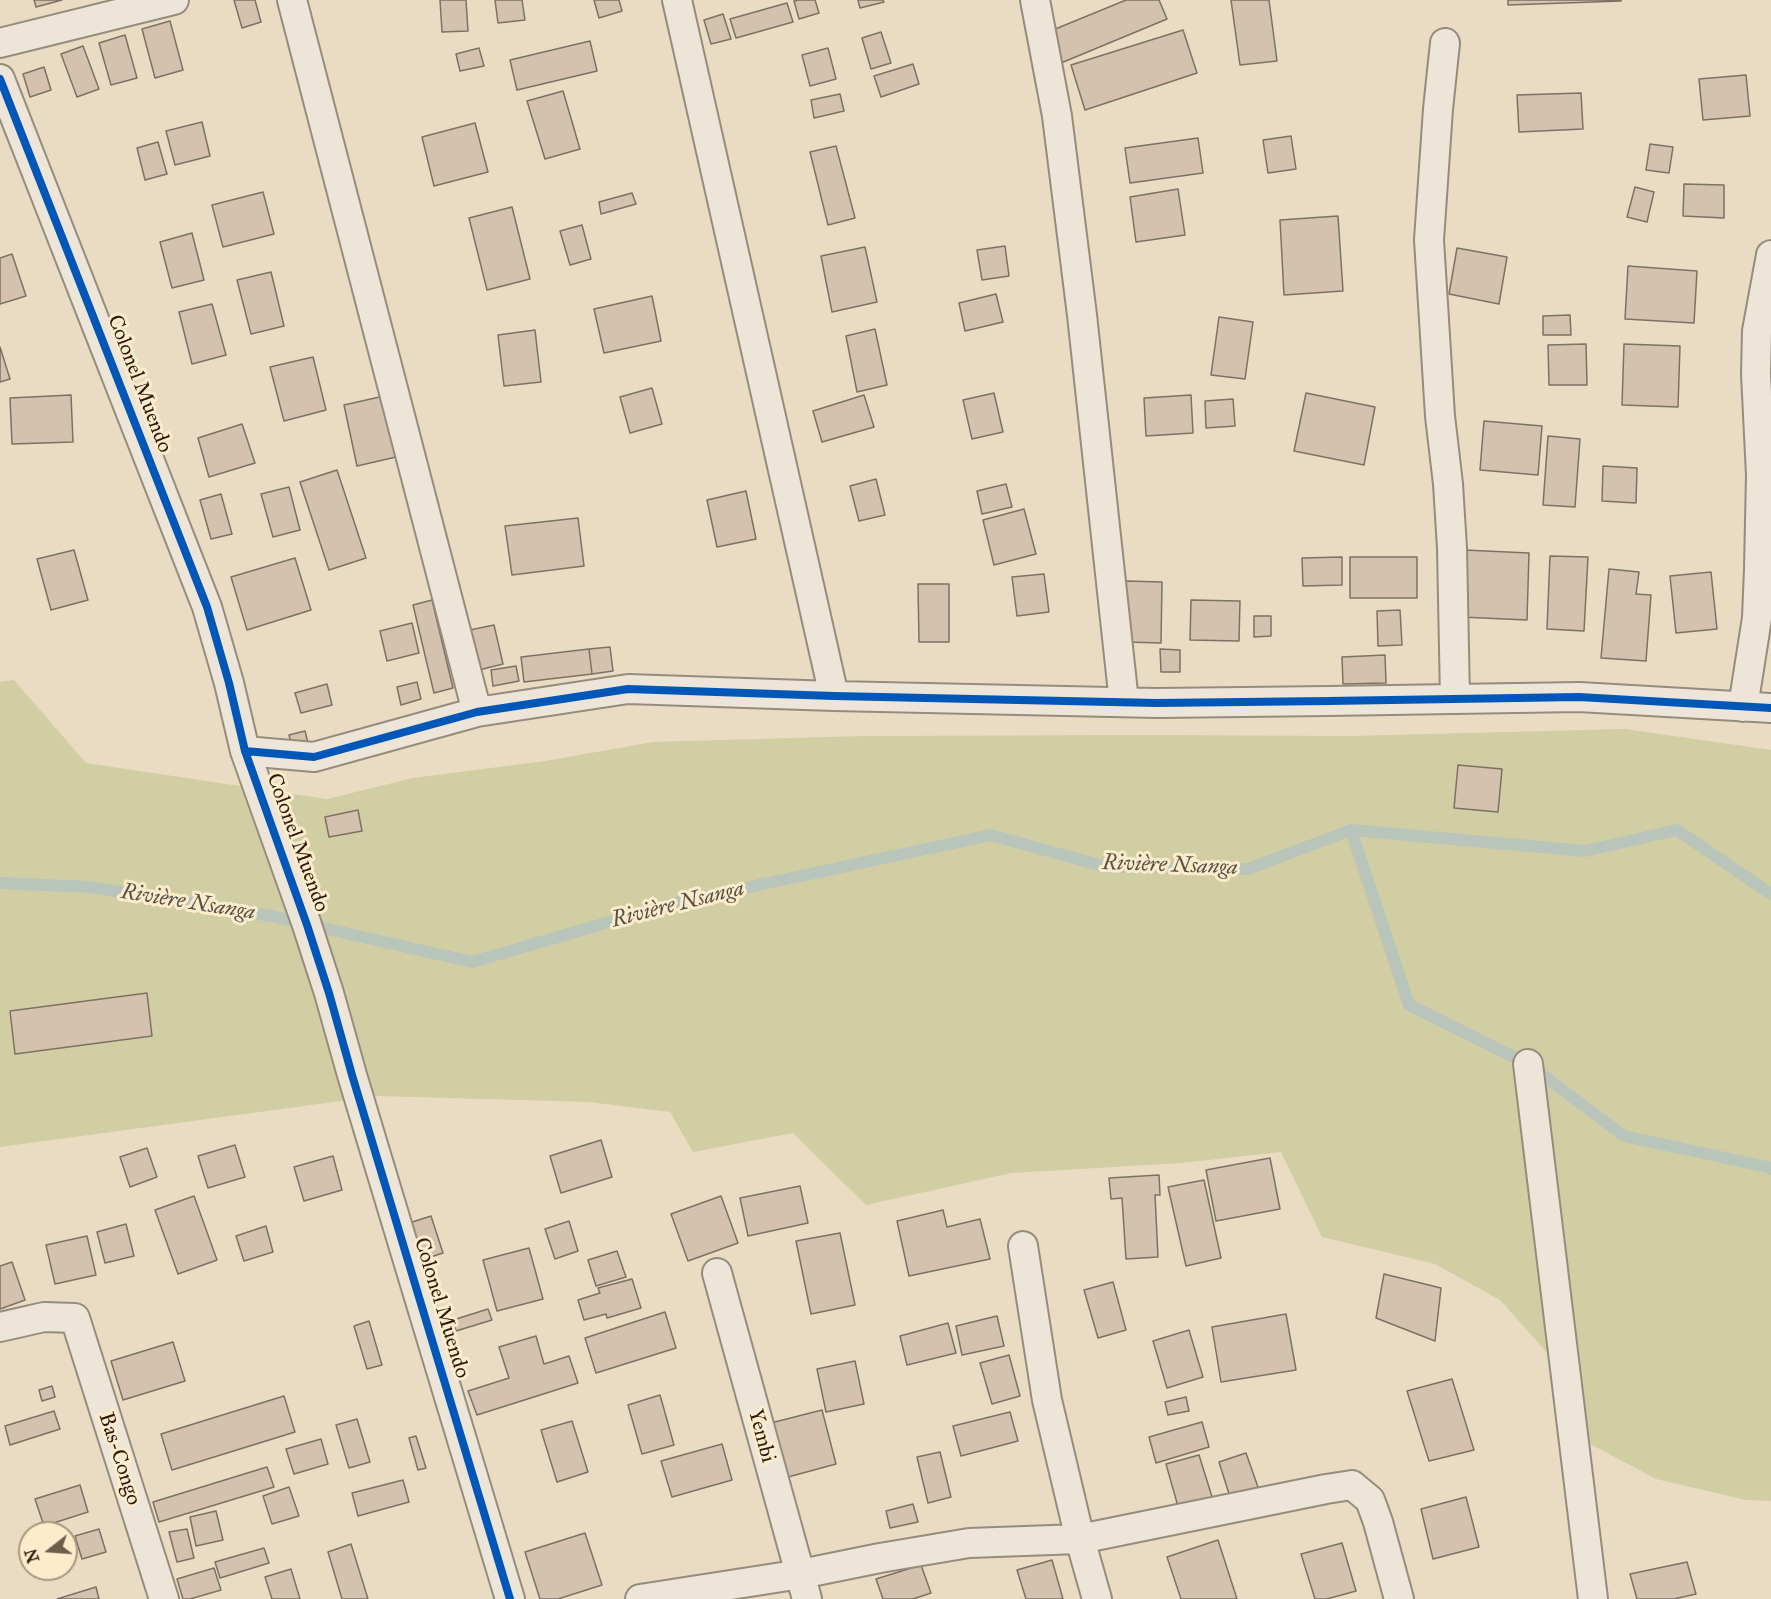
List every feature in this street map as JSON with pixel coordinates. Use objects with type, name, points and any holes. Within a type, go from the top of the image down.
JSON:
[{"type":"street","points":[[0,43],[174,0]]},
{"type":"street","points":[[292,0],[477,712]]},
{"type":"street","points":[[678,0],[834,696]]},
{"type":"street","points":[[1035,0],[1057,116],[1082,315],[1124,702]]},
{"type":"street","points":[[1445,43],[1429,240],[1440,416],[1448,484],[1452,548],[1455,699]]},
{"type":"street","name":"Colonel Muendo","points":[[0,79],[207,608],[229,683],[245,751],[329,993],[510,1599]]},
{"type":"street","points":[[1743,707],[1757,618],[1759,569],[1761,475],[1756,374],[1757,331],[1771,255]]},
{"type":"street","points":[[245,751],[314,757],[477,712],[628,689],[1124,702],[1328,702],[1579,697],[1771,708]]},
{"type":"street","points":[[1528,1064],[1593,1599]]},
{"type":"street","points":[[1023,1246],[1047,1400],[1080,1539],[1097,1599]]},
{"type":"street","name":"Yembi","points":[[717,1273],[804,1587]]},
{"type":"street","name":"Bas-Congo","points":[[0,1327],[44,1317],[75,1318],[164,1599]]},
{"type":"street","points":[[640,1599],[804,1587],[880,1558],[969,1544],[1080,1539],[1352,1485],[1370,1500],[1399,1599]]},
{"type":"shaded area","points":[[14,680],[86,763],[327,799],[413,778],[545,761],[653,742],[865,736],[1349,736],[1625,729],[1771,750],[1771,1501],[1746,1500],[1656,1479],[1579,1438],[1560,1367],[1500,1300],[1435,1264],[1322,1237],[1281,1152],[1182,1163],[1011,1173],[866,1205],[793,1133],[693,1152],[670,1112],[589,1102],[378,1096],[0,1147],[0,682]]},
{"type":"building","points":[[34,0],[62,0],[36,7]]},
{"type":"building","points":[[234,0],[255,0],[261,22],[242,28]]},
{"type":"building","points":[[440,0],[466,0],[468,31],[442,32]]},
{"type":"building","points":[[495,0],[522,0],[525,20],[498,23]]},
{"type":"building","points":[[594,0],[619,0],[622,11],[599,18]]},
{"type":"building","points":[[815,0],[819,13],[799,19],[794,1]]},
{"type":"building","points":[[858,0],[883,0],[884,2],[860,8]]},
{"type":"building","points":[[1126,0],[1159,0],[1167,19],[1061,63],[1048,32]]},
{"type":"building","points":[[1231,0],[1269,0],[1277,61],[1240,65]]},
{"type":"building","points":[[1508,0],[1621,0],[1621,1],[1508,5]]},
{"type":"building","points":[[787,3],[793,22],[736,38],[730,19]]},
{"type":"building","points":[[723,14],[731,39],[711,44],[704,20]]},
{"type":"building","points":[[170,21],[183,70],[155,78],[142,29]]},
{"type":"building","points":[[1183,30],[1197,73],[1085,110],[1071,65]]},
{"type":"building","points":[[881,32],[891,63],[871,69],[862,38]]},
{"type":"building","points":[[125,35],[137,78],[111,85],[99,43]]},
{"type":"building","points":[[590,41],[597,71],[517,90],[510,60]]},
{"type":"building","points":[[83,46],[99,89],[77,97],[61,54]]},
{"type":"building","points":[[479,48],[484,66],[460,71],[456,54]]},
{"type":"building","points":[[828,48],[836,79],[810,86],[802,55]]},
{"type":"building","points":[[913,64],[919,84],[881,97],[874,76]]},
{"type":"building","points":[[44,67],[51,90],[30,97],[23,74]]},
{"type":"building","points":[[1746,75],[1750,116],[1703,120],[1699,79]]},
{"type":"building","points":[[563,91],[580,149],[545,159],[527,101]]},
{"type":"building","points":[[1581,93],[1583,129],[1519,132],[1517,95]]},
{"type":"building","points":[[840,94],[844,111],[814,118],[811,100]]},
{"type":"building","points":[[202,122],[210,156],[175,165],[166,131]]},
{"type":"building","points":[[475,123],[488,172],[434,186],[422,137]]},
{"type":"building","points":[[1291,136],[1296,169],[1268,173],[1263,140]]},
{"type":"building","points":[[1198,138],[1203,173],[1130,183],[1125,148]]},
{"type":"building","points":[[158,142],[167,174],[145,180],[137,148]]},
{"type":"building","points":[[1650,144],[1673,147],[1669,173],[1646,170]]},
{"type":"building","points":[[836,146],[855,218],[828,225],[810,152]]},
{"type":"building","points":[[1684,184],[1724,185],[1724,218],[1683,216]]},
{"type":"building","points":[[1635,187],[1654,192],[1647,222],[1627,217]]},
{"type":"building","points":[[1178,189],[1185,235],[1136,242],[1130,197]]},
{"type":"building","points":[[263,192],[274,234],[223,247],[212,205]]},
{"type":"building","points":[[632,193],[636,204],[601,214],[599,202]]},
{"type":"building","points":[[512,207],[530,279],[487,290],[469,218]]},
{"type":"building","points":[[1338,216],[1343,291],[1284,295],[1280,220]]},
{"type":"building","points":[[582,225],[591,259],[570,265],[560,231]]},
{"type":"building","points":[[192,233],[204,280],[172,288],[160,242]]},
{"type":"building","points":[[1005,246],[1009,276],[982,280],[977,250]]},
{"type":"building","points":[[865,247],[877,302],[832,312],[821,256]]},
{"type":"building","points":[[1457,248],[1507,257],[1499,304],[1449,294]]},
{"type":"building","points":[[12,254],[26,296],[0,304],[0,258]]},
{"type":"building","points":[[1628,266],[1697,271],[1694,323],[1625,319]]},
{"type":"building","points":[[271,272],[284,326],[251,334],[237,280]]},
{"type":"building","points":[[996,294],[1003,322],[965,331],[959,303]]},
{"type":"building","points":[[652,296],[661,341],[604,353],[594,309]]},
{"type":"building","points":[[212,304],[226,355],[192,364],[179,312]]},
{"type":"building","points":[[1570,315],[1571,335],[1543,335],[1543,316]]},
{"type":"building","points":[[1219,317],[1253,322],[1245,379],[1211,375]]},
{"type":"building","points":[[875,329],[887,385],[857,392],[846,336]]},
{"type":"building","points":[[535,330],[541,382],[504,386],[498,335]]},
{"type":"building","points":[[1586,344],[1587,385],[1549,385],[1548,345]]},
{"type":"building","points":[[1624,344],[1680,346],[1678,407],[1622,405]]},
{"type":"building","points":[[0,347],[10,379],[0,382]]},
{"type":"building","points":[[313,357],[326,410],[284,421],[270,367]]},
{"type":"building","points":[[652,388],[662,424],[630,433],[620,397]]},
{"type":"building","points":[[994,393],[1003,432],[972,439],[963,400]]},
{"type":"building","points":[[1306,393],[1375,407],[1364,465],[1294,451]]},
{"type":"building","points":[[71,395],[73,442],[12,444],[10,398]]},
{"type":"building","points":[[864,395],[874,427],[822,442],[813,411]]},
{"type":"building","points":[[1191,395],[1193,433],[1146,436],[1144,398]]},
{"type":"building","points":[[384,396],[396,457],[357,466],[344,405]]},
{"type":"building","points":[[1233,399],[1235,426],[1206,428],[1205,401]]},
{"type":"building","points":[[1484,421],[1542,426],[1538,475],[1480,470]]},
{"type":"building","points":[[242,424],[255,463],[209,477],[198,438]]},
{"type":"building","points":[[1548,436],[1580,439],[1575,507],[1543,505]]},
{"type":"building","points":[[1603,466],[1637,468],[1636,503],[1602,501]]},
{"type":"building","points":[[337,470],[366,558],[329,570],[300,482]]},
{"type":"building","points":[[876,479],[885,515],[859,521],[850,486]]},
{"type":"building","points":[[1006,484],[1012,507],[982,514],[977,491]]},
{"type":"building","points":[[289,487],[300,530],[273,537],[261,494]]},
{"type":"building","points":[[746,491],[756,539],[717,547],[707,500]]},
{"type":"building","points":[[221,494],[232,534],[211,539],[200,500]]},
{"type":"building","points":[[1024,509],[1036,554],[994,565],[983,520]]},
{"type":"building","points":[[578,518],[584,566],[512,575],[505,526]]},
{"type":"building","points":[[74,550],[88,600],[51,610],[37,559]]},
{"type":"building","points":[[1464,550],[1529,553],[1527,620],[1461,617]]},
{"type":"building","points":[[1550,556],[1588,557],[1584,631],[1547,629]]},
{"type":"building","points":[[1342,557],[1342,585],[1303,586],[1302,558]]},
{"type":"building","points":[[1350,557],[1417,557],[1417,598],[1350,598]]},
{"type":"building","points":[[295,558],[311,610],[247,630],[231,577]]},
{"type":"building","points":[[1609,569],[1639,572],[1636,594],[1651,595],[1646,661],[1601,658]]},
{"type":"building","points":[[1711,572],[1717,629],[1676,633],[1670,576]]},
{"type":"building","points":[[1044,574],[1049,612],[1017,616],[1012,577]]},
{"type":"building","points":[[1126,581],[1162,582],[1161,643],[1125,642]]},
{"type":"building","points":[[918,584],[949,584],[949,642],[919,642]]},
{"type":"building","points":[[432,600],[453,688],[434,693],[413,605]]},
{"type":"building","points":[[1191,600],[1240,601],[1239,641],[1190,640]]},
{"type":"building","points":[[1400,610],[1402,645],[1378,646],[1377,611]]},
{"type":"building","points":[[1254,616],[1271,616],[1271,636],[1254,637]]},
{"type":"building","points":[[412,623],[419,653],[387,661],[380,631]]},
{"type":"building","points":[[494,625],[503,664],[479,670],[470,630]]},
{"type":"building","points":[[610,647],[613,671],[592,674],[589,649]]},
{"type":"building","points":[[589,649],[592,674],[524,682],[521,657]]},
{"type":"building","points":[[1160,649],[1180,650],[1180,672],[1161,672]]},
{"type":"building","points":[[1385,655],[1386,683],[1343,684],[1342,657]]},
{"type":"building","points":[[516,666],[519,681],[493,686],[491,670]]},
{"type":"building","points":[[417,682],[421,699],[401,705],[397,687]]},
{"type":"building","points":[[327,684],[332,705],[301,713],[295,693]]},
{"type":"building","points":[[305,731],[309,747],[293,751],[289,735]]},
{"type":"building","points":[[1458,765],[1502,769],[1498,812],[1454,808]]},
{"type":"building","points":[[358,810],[362,831],[329,837],[325,817]]},
{"type":"building","points":[[147,993],[152,1036],[15,1054],[10,1011]]},
{"type":"building","points":[[601,1140],[612,1177],[561,1193],[550,1156]]},
{"type":"building","points":[[235,1145],[245,1177],[208,1188],[198,1156]]},
{"type":"building","points":[[147,1148],[157,1177],[130,1187],[120,1157]]},
{"type":"building","points":[[333,1156],[342,1190],[304,1201],[294,1167]]},
{"type":"building","points":[[1270,1158],[1280,1209],[1216,1221],[1206,1170]]},
{"type":"building","points":[[1159,1175],[1160,1195],[1155,1195],[1158,1257],[1126,1259],[1122,1198],[1111,1199],[1109,1178]]},
{"type":"building","points":[[1204,1180],[1221,1258],[1186,1266],[1168,1187]]},
{"type":"building","points":[[800,1186],[808,1223],[748,1236],[740,1198]]},
{"type":"building","points":[[194,1196],[217,1260],[178,1274],[155,1210]]},
{"type":"building","points":[[721,1196],[738,1243],[688,1261],[671,1214]]},
{"type":"building","points":[[943,1210],[947,1227],[980,1219],[990,1259],[909,1276],[897,1221]]},
{"type":"building","points":[[431,1216],[443,1253],[415,1262],[403,1225]]},
{"type":"building","points":[[569,1221],[578,1251],[555,1259],[545,1229]]},
{"type":"building","points":[[126,1224],[134,1256],[105,1263],[97,1232]]},
{"type":"building","points":[[266,1226],[273,1252],[244,1261],[236,1236]]},
{"type":"building","points":[[840,1233],[855,1305],[811,1314],[796,1241]]},
{"type":"building","points":[[87,1236],[96,1275],[55,1284],[46,1245]]},
{"type":"building","points":[[529,1248],[543,1299],[497,1311],[483,1260]]},
{"type":"building","points":[[617,1251],[626,1277],[596,1286],[588,1260]]},
{"type":"building","points":[[12,1262],[25,1300],[0,1309],[0,1266]]},
{"type":"building","points":[[1384,1274],[1441,1288],[1435,1341],[1376,1318]]},
{"type":"building","points":[[632,1279],[641,1308],[607,1318],[606,1314],[584,1320],[578,1300],[600,1293],[598,1288]]},
{"type":"building","points":[[1113,1282],[1126,1330],[1098,1338],[1084,1290]]},
{"type":"building","points":[[488,1309],[492,1320],[456,1331],[453,1320]]},
{"type":"building","points":[[665,1312],[676,1348],[596,1373],[585,1338]]},
{"type":"building","points":[[1286,1314],[1296,1370],[1221,1382],[1212,1327]]},
{"type":"building","points":[[997,1316],[1004,1346],[962,1355],[956,1326]]},
{"type":"building","points":[[369,1321],[382,1365],[367,1369],[354,1326]]},
{"type":"building","points":[[948,1323],[956,1353],[907,1365],[900,1336]]},
{"type":"building","points":[[1189,1330],[1203,1377],[1167,1388],[1153,1341]]},
{"type":"building","points":[[536,1336],[544,1364],[569,1356],[578,1383],[477,1415],[468,1391],[509,1378],[499,1347]]},
{"type":"building","points":[[173,1342],[185,1381],[123,1400],[111,1361]]},
{"type":"building","points":[[1009,1355],[1020,1396],[992,1404],[980,1363]]},
{"type":"building","points":[[855,1361],[864,1404],[826,1412],[817,1369]]},
{"type":"building","points":[[1452,1379],[1474,1450],[1429,1461],[1407,1391]]},
{"type":"building","points":[[52,1386],[55,1397],[42,1401],[39,1390]]},
{"type":"building","points":[[660,1395],[674,1445],[642,1454],[628,1405]]},
{"type":"building","points":[[284,1396],[295,1432],[172,1470],[161,1434]]},
{"type":"building","points":[[1186,1397],[1189,1411],[1168,1415],[1165,1402]]},
{"type":"building","points":[[822,1410],[836,1464],[777,1480],[763,1425]]},
{"type":"building","points":[[54,1411],[60,1429],[10,1445],[5,1426]]},
{"type":"building","points":[[1010,1412],[1018,1441],[961,1456],[953,1426]]},
{"type":"building","points":[[357,1419],[370,1462],[349,1468],[336,1425]]},
{"type":"building","points":[[572,1421],[588,1472],[557,1482],[541,1430]]},
{"type":"building","points":[[1202,1422],[1209,1447],[1156,1463],[1149,1437]]},
{"type":"building","points":[[416,1436],[426,1468],[418,1470],[409,1438]]},
{"type":"building","points":[[321,1439],[328,1464],[294,1474],[286,1449]]},
{"type":"building","points":[[722,1444],[732,1480],[672,1497],[661,1461]]},
{"type":"building","points":[[940,1452],[951,1497],[928,1503],[917,1457]]},
{"type":"building","points":[[1246,1453],[1258,1487],[1230,1497],[1219,1462]]},
{"type":"building","points":[[1199,1455],[1213,1500],[1179,1510],[1166,1464]]},
{"type":"building","points":[[267,1467],[274,1487],[159,1522],[153,1502]]},
{"type":"building","points":[[403,1480],[409,1502],[358,1516],[352,1493]]},
{"type":"building","points":[[80,1485],[88,1512],[60,1521],[42,1521],[35,1499]]},
{"type":"building","points":[[289,1487],[299,1516],[272,1524],[263,1496]]},
{"type":"building","points":[[1466,1497],[1479,1547],[1433,1559],[1421,1509]]},
{"type":"building","points":[[913,1504],[918,1522],[890,1528],[886,1511]]},
{"type":"building","points":[[216,1511],[223,1540],[196,1546],[190,1517]]},
{"type":"building","points":[[99,1529],[106,1552],[82,1559],[78,1535]]},
{"type":"building","points":[[187,1529],[194,1558],[177,1562],[169,1532]]},
{"type":"building","points":[[585,1533],[602,1585],[558,1599],[540,1599],[525,1552]]},
{"type":"building","points":[[1218,1540],[1237,1599],[1181,1599],[1167,1557]]},
{"type":"building","points":[[1342,1543],[1356,1591],[1327,1599],[1315,1599],[1301,1554]]},
{"type":"building","points":[[351,1544],[368,1599],[342,1599],[328,1552]]},
{"type":"building","points":[[264,1548],[269,1563],[220,1578],[215,1562]]},
{"type":"building","points":[[1052,1560],[1063,1599],[1026,1599],[1017,1570]]},
{"type":"building","points":[[1687,1562],[1696,1594],[1674,1599],[1637,1599],[1630,1574]]},
{"type":"building","points":[[921,1565],[931,1593],[913,1599],[883,1599],[876,1579]]},
{"type":"building","points":[[214,1568],[221,1590],[183,1599],[177,1579]]},
{"type":"building","points":[[291,1569],[300,1599],[272,1599],[265,1577]]},
{"type":"building","points":[[96,1587],[99,1599],[57,1599]]},
{"type":"waterway","points":[[1351,830],[1409,1005],[1528,1064],[1624,1136],[1771,1169]]},
{"type":"waterway","name":"Rivière Nsanga","points":[[0,883],[90,887],[271,916],[472,962],[675,903],[991,835],[1106,867],[1248,869],[1351,830],[1585,851],[1677,830],[1771,894]]},
{"type":"cycle path","points":[[0,79],[207,607],[229,683],[245,751],[329,993],[510,1599]]},
{"type":"cycle path","points":[[245,751],[314,757],[477,712],[628,689],[1157,703],[1579,697],[1771,708]]}]
